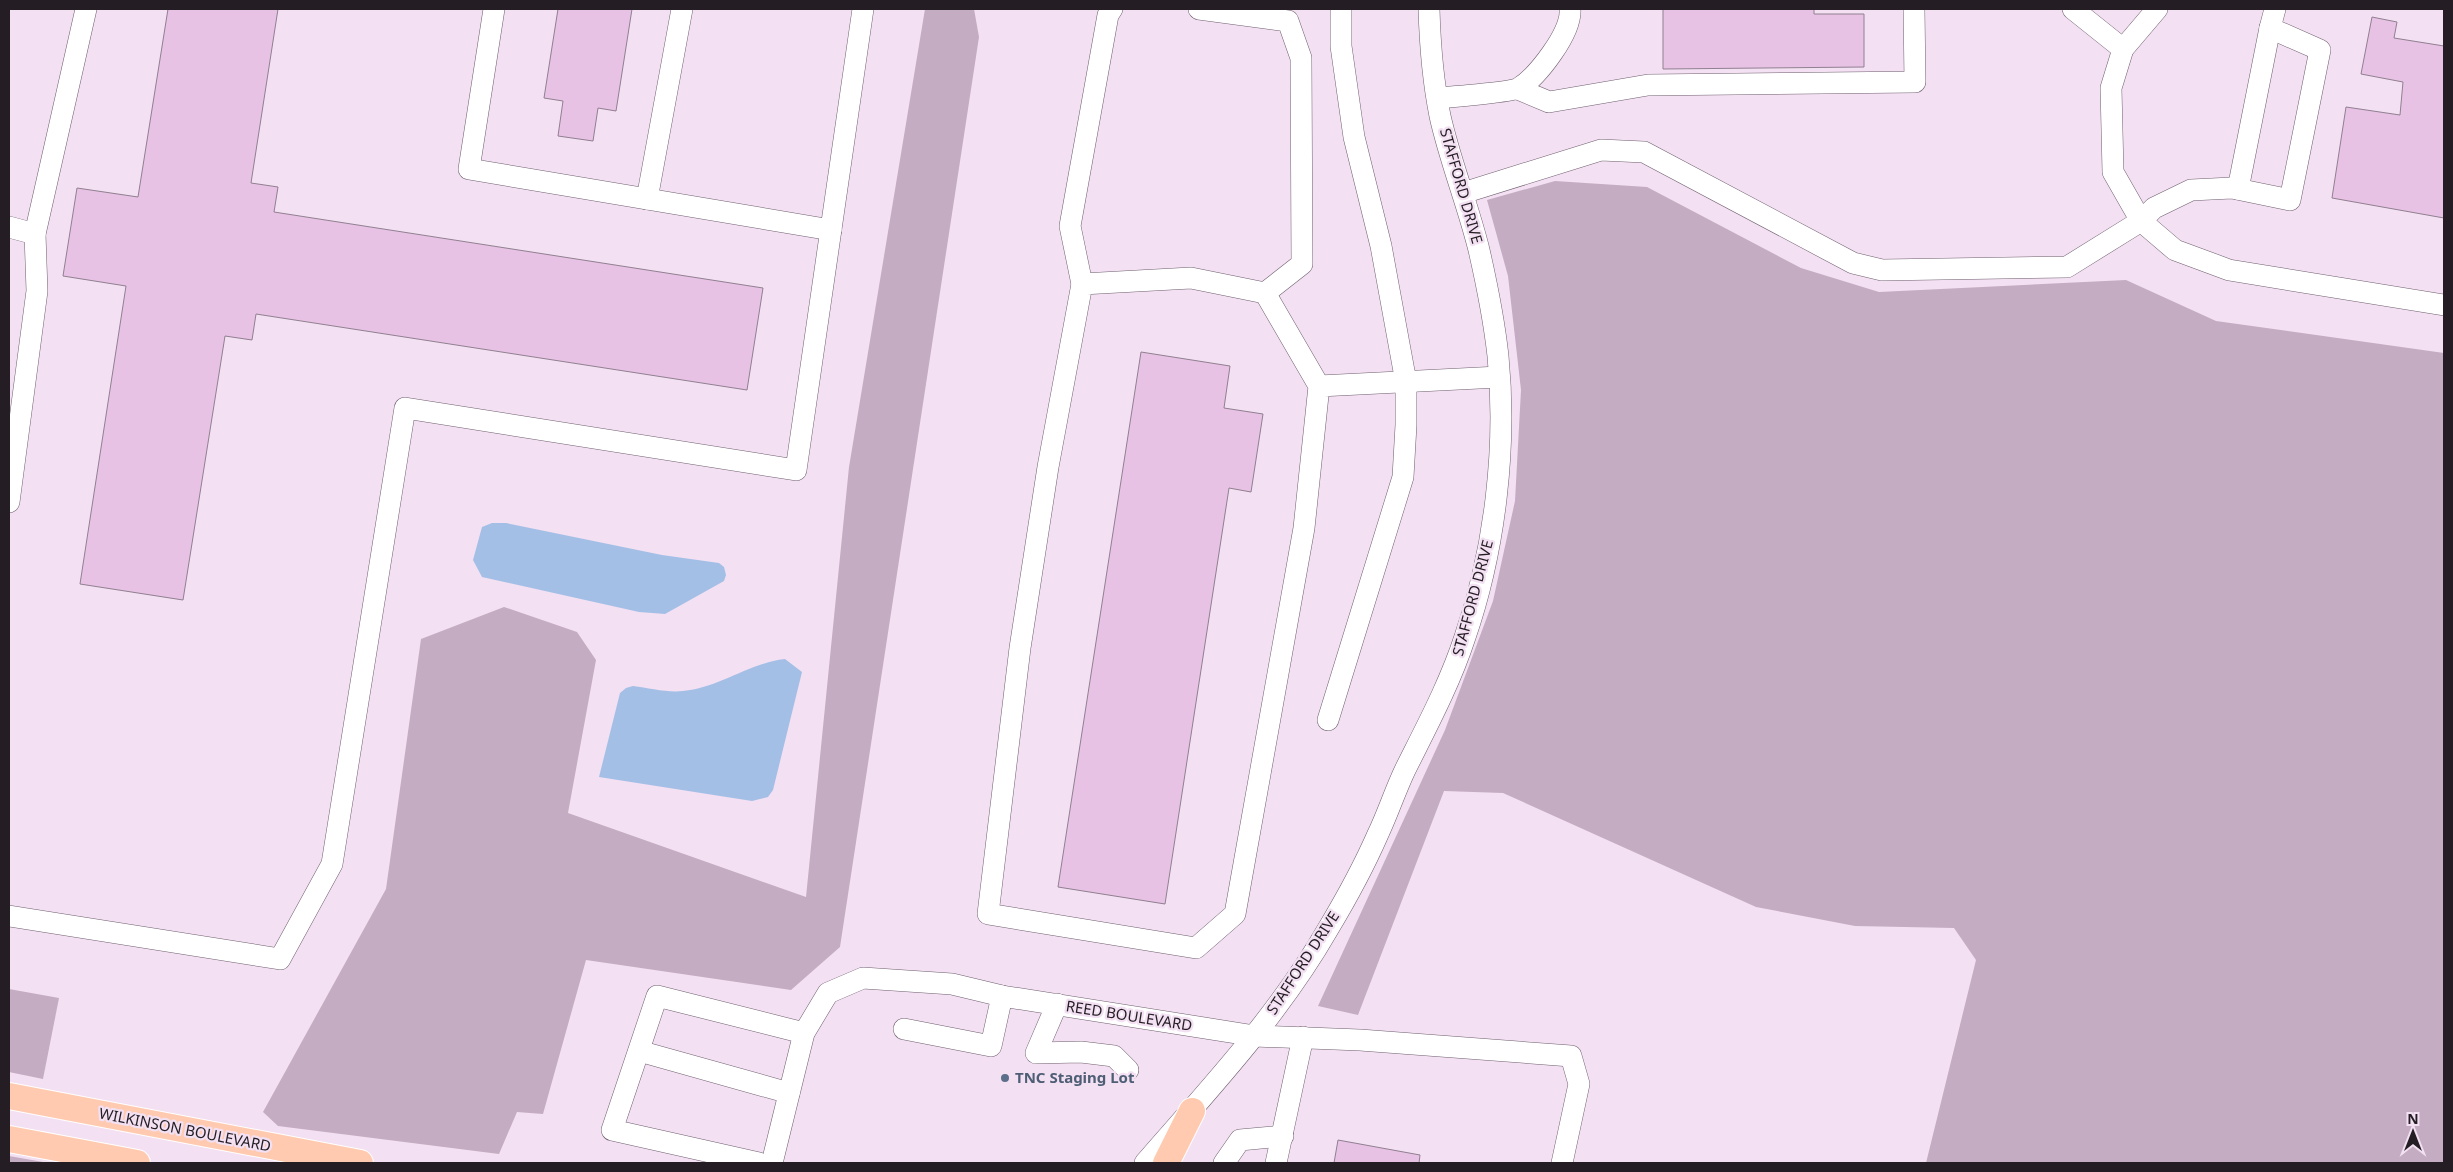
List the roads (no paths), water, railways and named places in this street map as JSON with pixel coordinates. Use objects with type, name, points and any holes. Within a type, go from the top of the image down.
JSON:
[{"type":"main road","name":"WILKINSON BOULEVARD","points":[[9,1096],[329,1160],[360,1163]]},
{"type":"main road","points":[[1166,1163],[1192,1111]]},
{"type":"main road","points":[[9,1139],[137,1163]]},
{"type":"street","points":[[9,502],[37,291],[35,234],[86,9]]},
{"type":"street","points":[[494,9],[469,169],[831,230]]},
{"type":"street","points":[[646,199],[682,9]]},
{"type":"street","points":[[9,916],[280,959],[332,864],[405,408],[796,470],[863,9]]},
{"type":"street","points":[[1082,284],[1191,278],[1265,293],[1319,386],[1304,528],[1235,914],[1196,948],[988,914],[1020,648],[1048,467],[1082,284],[1070,226],[1108,15],[1112,9]]},
{"type":"street","points":[[1199,9],[1288,22],[1301,58],[1302,264],[1265,293]]},
{"type":"street","points":[[1328,720],[1403,476],[1406,382],[1381,246],[1354,137],[1341,46],[1341,9]]},
{"type":"street","name":"STAFFORD DRIVE","points":[[1144,1163],[1192,1111],[1255,1036],[1327,931],[1377,837],[1403,774],[1436,709],[1466,634],[1489,544],[1497,487],[1501,425],[1499,378],[1492,311],[1479,249],[1440,116],[1430,43],[1429,9]]},
{"type":"street","points":[[1518,89],[1556,50],[1571,15],[1570,9]]},
{"type":"street","points":[[1438,98],[1518,89],[1550,102],[1648,86],[1915,82],[1914,9]]},
{"type":"street","points":[[2073,9],[2123,49]]},
{"type":"street","points":[[2157,9],[2123,49],[2111,88],[2113,172],[2140,221],[2175,250],[2229,270],[2444,305]]},
{"type":"street","points":[[1463,193],[1602,150],[1644,152],[1853,263],[1882,270],[2067,267],[2140,221],[2154,208],[2192,190],[2238,189],[2290,200],[2320,50],[2273,18],[2238,189]]},
{"type":"street","points":[[9,227],[35,234]]},
{"type":"street","points":[[1319,386],[1499,378]]},
{"type":"street","name":"REED BOULEVARD","points":[[772,1163],[804,1033],[828,993],[863,978],[952,984],[1002,996],[1255,1036],[1303,1037],[1571,1056],[1579,1084],[1562,1163]]},
{"type":"street","points":[[759,1163],[612,1130],[657,996],[804,1033]]},
{"type":"street","points":[[904,1029],[991,1046],[1002,996]]},
{"type":"street","points":[[1057,1004],[1036,1053],[1081,1052],[1114,1056],[1128,1070]]},
{"type":"street","points":[[1276,1163],[1303,1037]]},
{"type":"street","points":[[639,1051],[789,1093]]},
{"type":"street","points":[[1224,1163],[1240,1140],[1283,1136]]},
{"type":"water","points":[[492,523],[506,523],[662,555],[719,563],[724,567],[726,575],[724,581],[665,614],[639,612],[482,577],[473,560],[482,527]]},
{"type":"water","points":[[785,659],[802,672],[773,790],[768,797],[752,801],[599,777],[620,693],[626,688],[633,686],[665,691],[696,689],[722,681],[759,665]]},
{"type":"place","name":"TNC Staging Lot","points":[[1005,1078]]}]
